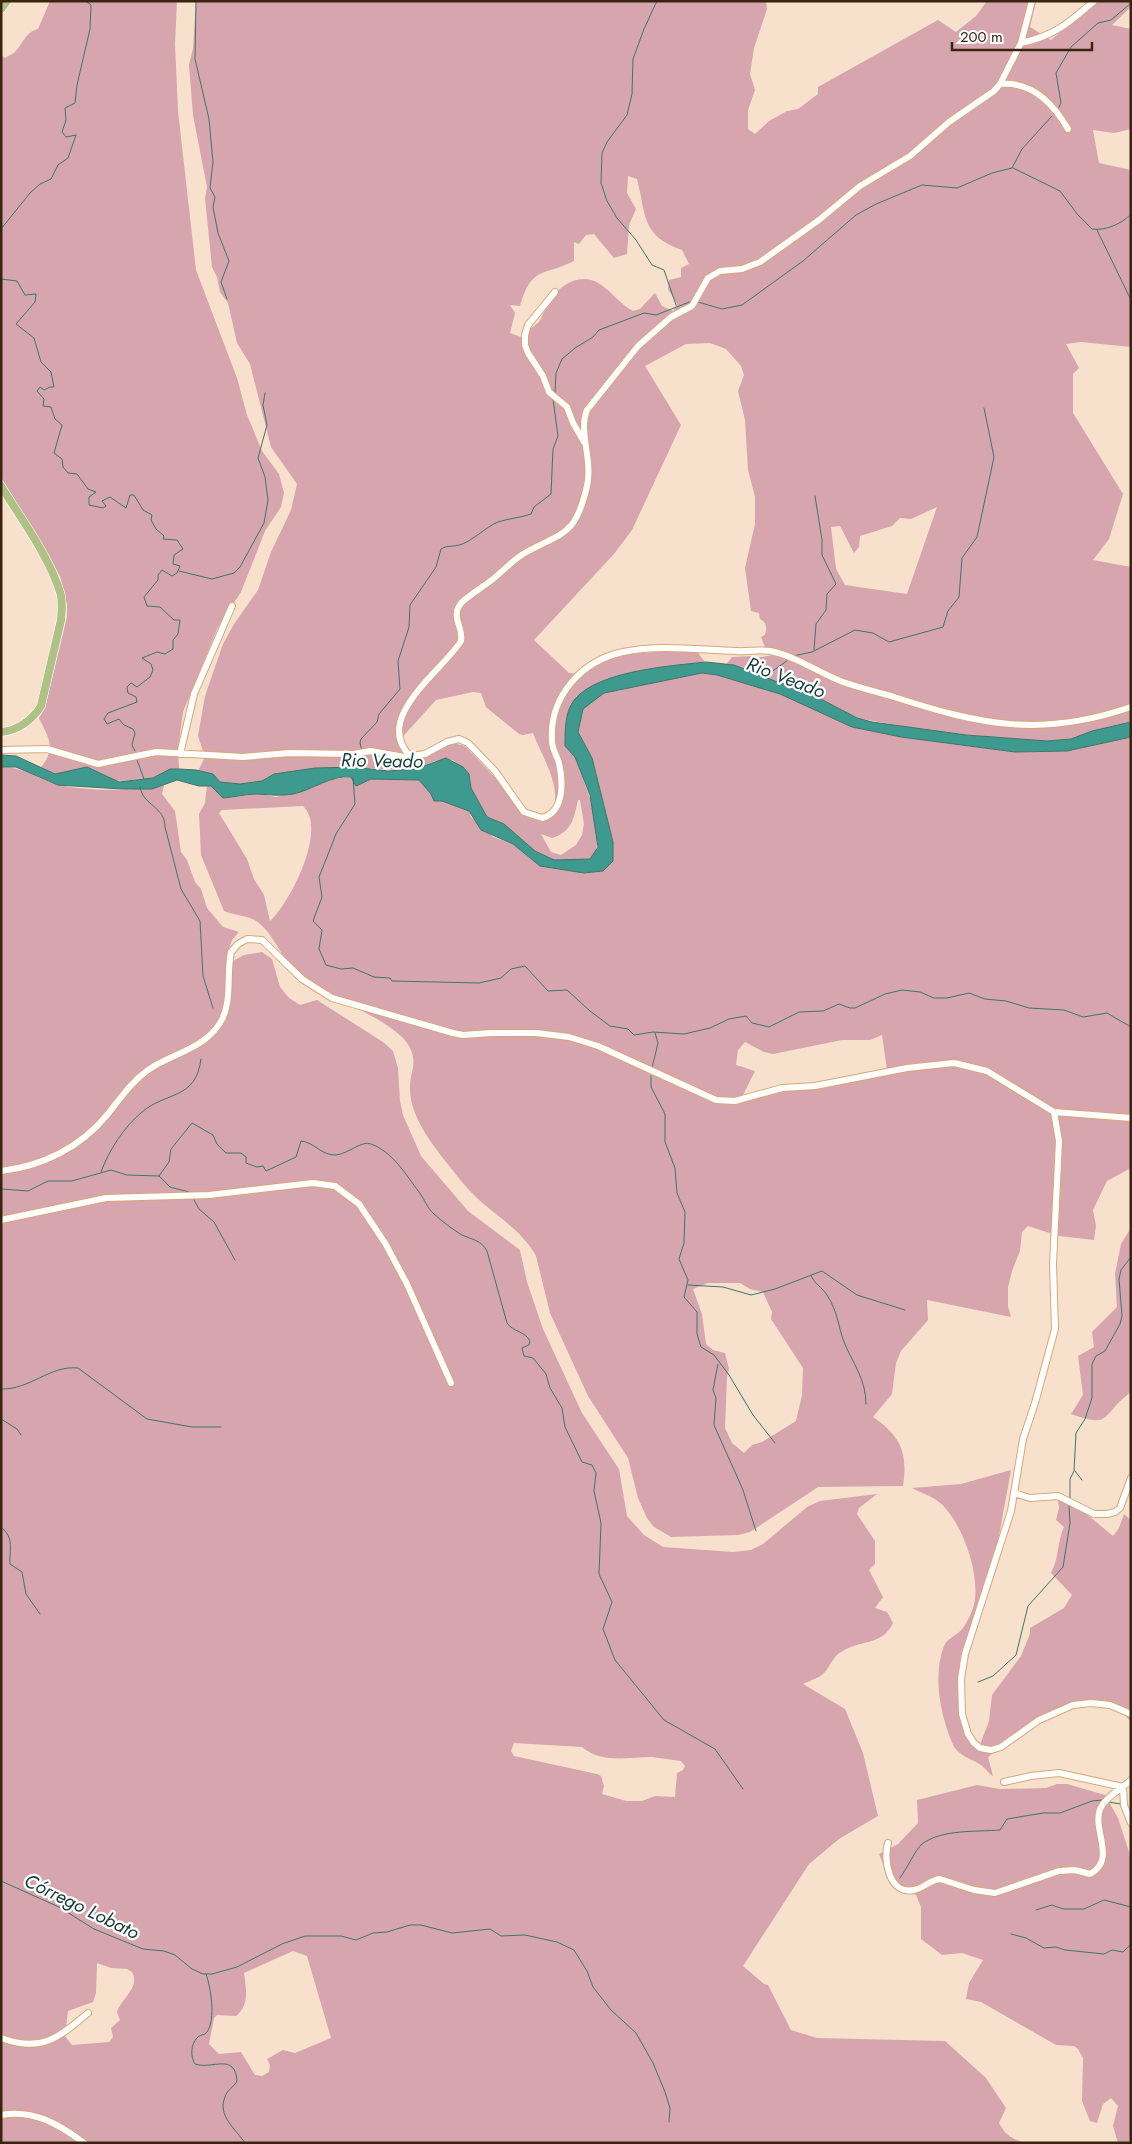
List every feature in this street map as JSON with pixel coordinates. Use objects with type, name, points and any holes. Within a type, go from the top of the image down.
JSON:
[{"type":"main road","points":[[1,8],[7,1]]},
{"type":"main road","points":[[1,486],[50,569],[61,593],[62,606],[61,620],[41,706],[36,714],[18,727],[1,732]]},
{"type":"street","points":[[410,756],[399,738],[402,720],[420,687],[461,642],[461,634],[455,615],[459,605],[518,558],[557,538],[572,525],[579,512],[587,483],[589,458],[583,428],[587,410],[638,346],[670,317],[692,306],[708,278],[720,271],[742,269],[760,262],[819,220],[860,186],[910,156],[949,122],[984,99],[1000,84],[1021,43],[1032,1]]},
{"type":"street","points":[[1021,43],[1040,39],[1057,32],[1094,1]]},
{"type":"street","points":[[1000,84],[1015,83],[1027,87],[1055,108],[1068,129]]},
{"type":"street","points":[[555,292],[528,325],[524,335],[525,345],[543,376],[549,392],[567,407],[573,423],[587,445]]},
{"type":"street","points":[[180,754],[194,694],[232,606]]},
{"type":"street","points":[[1,750],[47,749],[98,764],[149,752],[243,757],[290,753],[353,754],[371,751],[395,756],[410,756],[425,754],[451,740],[464,741],[503,780],[524,812],[536,817],[545,817],[555,810],[560,798],[560,768],[552,741],[555,715],[566,691],[575,676],[586,667],[609,656],[635,650],[698,648],[731,651],[769,650],[783,654],[846,683],[946,713],[1000,725],[1040,725],[1081,720],[1131,707]]},
{"type":"street","points":[[1,1171],[37,1164],[69,1148],[98,1125],[139,1077],[150,1069],[194,1047],[211,1034],[220,1024],[226,1010],[231,952],[242,941],[253,938],[265,941],[292,970],[312,986],[342,1002],[461,1035],[536,1033],[579,1040],[598,1046],[716,1100],[735,1101],[782,1088],[815,1086],[907,1068],[954,1064],[975,1067],[998,1076],[1033,1101],[1054,1112],[1131,1118]]},
{"type":"street","points":[[1054,1112],[1059,1134],[1053,1264],[1056,1320],[1040,1384],[1023,1439],[1006,1527],[963,1662],[961,1706],[970,1737],[978,1747],[995,1750],[1044,1717],[1084,1703],[1116,1707],[1131,1714]]},
{"type":"street","points":[[1,1220],[106,1198],[209,1195],[313,1183],[335,1186],[360,1204],[385,1243],[418,1307],[451,1383]]},
{"type":"street","points":[[1014,1493],[1030,1498],[1058,1496],[1094,1514],[1107,1514],[1120,1508],[1131,1478]]},
{"type":"street","points":[[1004,1782],[1031,1776],[1059,1773],[1123,1787]]},
{"type":"street","points":[[888,1843],[885,1855],[889,1872],[896,1884],[905,1890],[916,1890],[940,1879],[974,1890],[996,1893],[1059,1871],[1075,1870],[1090,1874],[1098,1868],[1104,1852],[1098,1820],[1100,1810],[1108,1798],[1131,1780]]},
{"type":"street","points":[[1123,1787],[1124,1806],[1131,1823]]},
{"type":"street","points":[[1,2038],[25,2045],[41,2044],[63,2034],[88,2014]]},
{"type":"street","points":[[1,2115],[22,2114],[56,2123],[84,2143]]},
{"type":"shaded area","points":[[50,1],[177,1],[175,44],[178,111],[196,270],[237,378],[247,415],[262,451],[279,474],[284,493],[281,507],[265,531],[241,592],[218,627],[183,712],[178,749],[179,769],[152,778],[117,781],[107,778],[87,767],[55,774],[41,767],[49,754],[50,748],[48,737],[39,718],[45,708],[67,617],[67,605],[60,576],[1,477],[1,55],[5,58],[14,53],[30,33],[38,29]]},
{"type":"shaded area","points":[[196,1],[766,1],[767,9],[754,48],[750,74],[755,90],[748,110],[748,129],[755,134],[769,121],[787,111],[798,109],[818,94],[818,87],[938,20],[956,32],[976,16],[987,1],[1036,1],[1030,27],[1051,40],[1095,1],[1131,1],[1131,7],[1112,25],[1131,29],[1131,129],[1114,133],[1093,130],[1099,163],[1131,170],[1131,347],[1081,342],[1066,344],[1079,368],[1073,374],[1073,413],[1123,494],[1109,539],[1093,560],[1131,567],[1131,722],[1092,731],[1071,739],[1047,741],[966,735],[907,727],[857,718],[794,685],[780,683],[734,665],[726,665],[732,657],[754,656],[756,658],[773,655],[765,647],[761,637],[765,635],[765,624],[760,619],[759,613],[751,611],[745,568],[755,524],[755,497],[748,470],[745,420],[738,391],[744,375],[741,366],[726,349],[710,343],[686,344],[645,366],[681,425],[632,530],[614,554],[534,640],[569,673],[579,674],[605,661],[629,654],[695,649],[705,662],[648,669],[582,692],[569,708],[574,752],[589,794],[596,822],[598,836],[592,858],[585,860],[554,860],[535,851],[502,823],[487,817],[471,788],[468,774],[453,760],[435,761],[416,769],[315,768],[274,774],[262,781],[240,784],[220,782],[213,774],[198,771],[205,757],[198,736],[205,696],[223,644],[234,624],[258,590],[271,552],[291,510],[297,484],[271,447],[250,364],[237,343],[228,303],[220,292],[217,277],[212,267],[205,198],[207,187],[193,115],[189,65],[193,48]],"holes":[[[628,176],[637,179],[644,213],[652,231],[659,238],[682,250],[689,264],[681,268],[681,277],[669,280],[668,289],[677,304],[673,311],[662,306],[655,293],[640,309],[633,311],[600,284],[593,280],[585,279],[571,282],[558,290],[548,302],[540,321],[521,337],[510,333],[515,313],[510,305],[520,306],[529,284],[539,274],[574,261],[574,242],[579,244],[586,235],[594,234],[614,258],[627,254],[629,225],[636,209],[627,193]],[[937,507],[907,594],[845,585],[836,569],[831,527],[840,526],[854,553],[859,547],[860,536],[892,526],[900,518],[911,519]],[[473,692],[481,693],[486,707],[519,734],[533,733],[555,789],[554,809],[537,818],[519,808],[499,782],[466,747],[447,744],[415,757],[398,742],[436,700]],[[578,800],[580,800],[584,824],[582,835],[576,845],[561,855],[551,852],[541,834],[552,838],[559,835],[568,828]]]},
{"type":"shaded area","points":[[702,673],[717,675],[780,694],[852,727],[901,737],[1015,752],[1067,751],[1131,737],[1131,1168],[1107,1181],[1093,1210],[1096,1226],[1094,1240],[1059,1236],[1028,1226],[1022,1232],[1020,1251],[1008,1287],[1008,1306],[1011,1317],[927,1300],[928,1320],[901,1351],[896,1363],[892,1394],[873,1417],[890,1431],[900,1446],[904,1464],[903,1486],[818,1487],[750,1532],[738,1535],[671,1537],[654,1527],[647,1518],[638,1498],[628,1458],[588,1396],[550,1313],[536,1256],[520,1234],[465,1185],[432,1144],[420,1123],[411,1101],[410,1084],[413,1058],[409,1046],[390,1027],[312,985],[301,977],[294,971],[265,929],[255,920],[224,911],[201,855],[199,814],[205,803],[207,785],[211,786],[224,798],[259,794],[276,797],[312,788],[326,780],[351,777],[356,786],[371,779],[420,780],[431,794],[469,811],[471,817],[493,837],[513,844],[540,866],[584,873],[603,871],[613,842],[592,758],[578,732],[583,708],[604,693]],"holes":[[[303,806],[310,817],[309,848],[296,883],[287,899],[270,921],[264,895],[254,879],[247,859],[219,813],[222,810]],[[882,1035],[887,1070],[812,1087],[773,1090],[750,1100],[740,1101],[755,1071],[736,1065],[738,1050],[745,1042],[764,1052],[773,1054],[842,1040],[870,1040]],[[708,1283],[740,1283],[750,1289],[763,1292],[772,1312],[771,1319],[803,1368],[802,1395],[796,1421],[762,1442],[752,1445],[744,1453],[732,1443],[725,1428],[729,1369],[725,1353],[713,1350],[706,1344],[702,1314],[693,1289]]]},
{"type":"shaded area","points":[[1,767],[9,767],[49,782],[79,788],[125,790],[164,785],[162,794],[175,811],[181,852],[187,860],[195,882],[201,889],[207,908],[223,927],[239,932],[232,940],[226,959],[233,961],[244,955],[262,952],[272,959],[280,987],[289,998],[300,1005],[317,1000],[383,1042],[393,1051],[398,1068],[400,1101],[403,1115],[421,1156],[468,1211],[520,1250],[527,1282],[543,1329],[582,1413],[619,1469],[627,1516],[644,1535],[663,1547],[733,1552],[751,1550],[763,1544],[807,1507],[820,1501],[877,1494],[859,1508],[857,1514],[875,1541],[875,1564],[869,1570],[883,1597],[875,1608],[887,1612],[893,1623],[883,1636],[838,1654],[824,1673],[803,1684],[845,1709],[863,1753],[878,1816],[839,1839],[809,1864],[743,1966],[764,1984],[768,1985],[791,2030],[817,2038],[945,2041],[986,2078],[1006,2108],[999,2123],[1004,2131],[1013,2138],[1026,2143],[1,2143]],"holes":[[[514,1743],[582,1747],[598,1756],[607,1758],[652,1757],[681,1761],[685,1766],[683,1770],[677,1773],[675,1797],[655,1796],[642,1801],[626,1801],[602,1794],[604,1786],[601,1776],[597,1774],[514,1756],[511,1751]],[[293,1951],[307,1956],[331,2038],[295,2053],[283,2050],[267,2059],[270,2065],[269,2072],[262,2076],[255,2075],[241,2052],[219,2054],[209,2044],[214,2018],[217,2015],[236,2016],[240,2011],[246,1996],[244,1973]],[[97,1963],[111,1968],[127,1969],[132,1972],[134,1983],[119,2007],[117,2012],[120,2020],[111,2028],[113,2037],[109,2042],[72,2045],[65,2036],[68,2011],[93,2002],[96,1993]]]},
{"type":"shaded area","points":[[1131,1228],[1131,1392],[1100,1420],[1084,1418],[1071,1414],[1083,1395],[1078,1356],[1094,1347],[1092,1332],[1117,1307],[1115,1274],[1121,1244]]},
{"type":"shaded area","points":[[1011,1470],[997,1547],[998,1563],[994,1567],[961,1653],[958,1692],[964,1733],[978,1750],[989,1721],[992,1695],[1021,1656],[1030,1634],[1030,1628],[1064,1608],[1072,1595],[1051,1573],[1064,1527],[1056,1520],[1059,1508],[1057,1493],[1061,1493],[1113,1536],[1119,1528],[1124,1514],[1131,1520],[1131,1722],[1116,1709],[1098,1704],[1078,1706],[1058,1712],[1019,1734],[988,1757],[993,1776],[981,1765],[962,1755],[954,1747],[945,1723],[938,1684],[940,1658],[944,1646],[964,1626],[972,1611],[975,1599],[973,1569],[969,1553],[956,1523],[948,1511],[930,1496],[912,1488],[961,1484]]},
{"type":"shaded area","points":[[1057,1784],[1067,1784],[1105,1795],[1118,1818],[1131,1858],[1131,2143],[1118,2143],[1113,2126],[1118,2106],[1111,2098],[1103,2104],[1097,2123],[1090,2121],[1082,2101],[1083,2058],[1078,2049],[1074,2046],[1056,2045],[981,2002],[966,1999],[969,1983],[983,1960],[962,1953],[942,1955],[921,1939],[921,1907],[916,1895],[893,1888],[879,1854],[898,1844],[918,1823],[917,1800],[977,1785],[1000,1789],[1046,1788]]},
{"type":"water","points":[[706,662],[734,665],[780,683],[794,685],[857,718],[872,722],[966,735],[1047,741],[1071,739],[1092,731],[1131,722],[1131,737],[1067,751],[1015,752],[901,737],[852,727],[780,694],[717,675],[702,673],[604,693],[583,709],[578,732],[592,758],[613,842],[613,861],[603,871],[584,873],[540,866],[513,844],[481,830],[469,811],[442,801],[434,801],[431,794],[419,780],[371,779],[356,786],[351,777],[343,777],[329,780],[293,794],[254,794],[223,798],[211,786],[199,786],[177,780],[152,789],[58,785],[16,767],[1,767],[1,755],[16,756],[55,774],[87,767],[119,782],[153,778],[170,769],[179,769],[213,774],[220,782],[240,784],[262,781],[274,774],[315,768],[353,767],[388,771],[416,769],[446,758],[463,767],[469,774],[471,788],[487,817],[504,824],[535,851],[554,860],[590,859],[598,847],[590,795],[575,757],[565,746],[566,721],[570,707],[579,695],[593,685],[611,678],[631,672]]},
{"type":"waterway","points":[[1,229],[30,193],[40,184],[51,179],[58,165],[68,158],[76,135],[66,137],[62,132],[66,120],[65,108],[75,103],[77,85],[90,29],[91,5],[86,1]]},
{"type":"waterway","points":[[196,1],[195,59],[209,119],[213,162],[210,188],[215,197],[213,207],[218,233],[229,261],[221,282],[227,299]]},
{"type":"waterway","points":[[657,1],[633,59],[632,94],[627,115],[607,142],[602,153],[601,183],[607,201],[617,218],[636,240],[652,265],[664,270],[676,305]]},
{"type":"waterway","points":[[1058,109],[1061,103],[1056,73],[1071,47],[1098,23],[1111,20],[1131,3]]},
{"type":"waterway","points":[[698,302],[722,309],[742,305],[803,261],[856,215],[876,204],[922,185],[957,188],[992,173],[1012,168],[1022,149],[1052,116]]},
{"type":"waterway","points":[[1013,168],[1060,191],[1078,215],[1092,229],[1113,226],[1131,214]]},
{"type":"waterway","points":[[1097,230],[1131,300]]},
{"type":"waterway","points":[[1,279],[17,281],[25,295],[36,294],[35,302],[16,324],[34,338],[41,362],[51,372],[54,387],[44,390],[40,387],[37,391],[44,399],[43,406],[51,407],[55,419],[62,425],[54,453],[62,459],[63,467],[68,473],[77,474],[88,489],[96,492],[89,497],[89,505],[103,508],[106,506],[102,501],[110,497],[126,508],[130,495],[134,495],[143,510],[152,515],[151,520],[156,529],[164,536],[163,539],[177,540],[183,549],[174,555],[173,564],[180,566],[177,573],[172,576],[162,570],[158,575],[158,580],[144,597],[147,606],[160,607],[174,620],[180,620],[178,634],[173,640],[173,649],[165,654],[157,652],[142,658],[151,664],[153,670],[150,677],[137,687],[131,683],[127,687],[128,693],[136,697],[137,702],[108,713],[104,719],[107,724],[119,719],[124,725],[133,729],[135,733],[132,745],[135,751]]},
{"type":"waterway","points":[[555,393],[556,373],[562,359],[593,337],[599,330],[644,313],[656,315],[692,301]]},
{"type":"waterway","points":[[179,571],[212,579],[234,573],[240,567],[264,523],[268,500],[265,477],[258,458],[267,425],[263,405],[265,393]]},
{"type":"waterway","name":"Rio Veado","points":[[362,751],[361,739],[377,722],[379,714],[400,689],[398,661],[409,627],[410,605],[436,567],[441,549],[463,544],[498,522],[531,514],[534,507],[551,494],[553,449],[558,436],[553,399]]},
{"type":"waterway","points":[[793,656],[812,652],[855,630],[873,633],[889,642],[943,627],[948,611],[959,597],[962,558],[977,537],[994,457],[984,408]]},
{"type":"waterway","points":[[814,650],[816,624],[826,610],[827,594],[836,584],[822,555],[822,540],[815,496]]},
{"type":"waterway","name":"Rio Veado","points":[[763,678],[788,660]]},
{"type":"waterway","name":"Rio Veado","points":[[362,757],[362,769]]},
{"type":"waterway","points":[[137,760],[144,779]]},
{"type":"waterway","name":"Rio Veado","points":[[353,778],[355,804],[336,834],[319,877],[322,897],[313,921],[322,930],[319,949],[326,965],[341,969],[353,968],[374,977],[390,978],[392,981],[479,983],[501,978],[511,969],[525,966],[548,991],[567,990],[610,1026],[628,1029],[634,1035],[653,1032],[684,1034],[710,1028],[729,1019],[746,1016],[752,1023],[769,1027],[799,1012],[823,1011],[839,1004],[855,1008],[885,994],[902,990],[920,992],[934,998],[947,998],[969,993],[985,999],[1006,1001],[1029,1008],[1064,1010],[1083,1017],[1107,1013],[1131,1027]]},
{"type":"waterway","points":[[140,787],[145,798],[162,815],[181,889],[200,921],[203,976],[213,1008]]},
{"type":"waterway","points":[[652,1068],[658,1043],[655,1033]]},
{"type":"waterway","points":[[101,1172],[108,1155],[129,1125],[152,1105],[187,1088],[193,1082],[198,1072],[201,1059]]},
{"type":"waterway","points":[[651,1076],[651,1087],[665,1114],[665,1142],[675,1168],[677,1193],[685,1212],[684,1243],[679,1259],[688,1280],[684,1297],[697,1312],[697,1334],[701,1347],[714,1355],[729,1375],[753,1415],[775,1443]]},
{"type":"waterway","points":[[159,1176],[169,1162],[171,1149],[192,1123],[213,1135],[217,1144],[226,1153],[241,1153],[246,1157],[246,1163],[257,1167],[263,1166],[266,1171],[296,1157],[301,1141],[331,1155],[341,1154],[367,1143],[386,1152],[392,1158],[434,1214],[458,1233],[482,1245],[487,1251],[507,1323],[525,1335],[530,1341],[529,1345],[522,1348],[524,1356],[533,1358],[546,1374],[550,1388],[562,1408],[565,1427],[582,1462],[592,1465],[596,1473],[594,1491],[601,1523],[599,1574],[612,1602],[603,1629],[615,1660],[664,1720],[715,1749],[743,1789]]},
{"type":"waterway","points":[[1,1189],[28,1191],[48,1181],[72,1181],[111,1170],[127,1175],[159,1176],[170,1187],[189,1192]]},
{"type":"waterway","points":[[193,1198],[199,1209],[214,1222],[235,1260]]},
{"type":"waterway","points":[[1070,1499],[1070,1479],[1074,1471],[1076,1433],[1085,1419],[1092,1398],[1092,1364],[1096,1356],[1105,1351],[1120,1324],[1122,1316],[1119,1279],[1121,1270],[1131,1257]]},
{"type":"waterway","points":[[688,1285],[723,1287],[751,1295],[775,1289],[822,1271],[857,1295],[905,1310]]},
{"type":"waterway","points":[[811,1275],[827,1295],[836,1313],[844,1342],[864,1387],[866,1404]]},
{"type":"waterway","points":[[718,1364],[713,1390],[716,1398],[714,1425],[743,1490],[756,1531]]},
{"type":"waterway","points":[[1,1389],[21,1386],[58,1370],[78,1368],[147,1419],[192,1427],[221,1427]]},
{"type":"waterway","points":[[1,1419],[17,1429],[21,1435]]},
{"type":"waterway","points":[[1075,1471],[1082,1480]]},
{"type":"waterway","points":[[978,1682],[993,1676],[1016,1655],[1028,1606],[1063,1567],[1070,1523],[1069,1506]]},
{"type":"waterway","points":[[1,1527],[10,1540],[10,1564],[22,1572],[26,1594],[40,1614]]},
{"type":"waterway","points":[[900,1878],[922,1844],[930,1839],[959,1832],[1000,1830],[1007,1819],[1043,1813],[1060,1813],[1092,1801],[1102,1800]]},
{"type":"waterway","points":[[1108,1802],[1121,1804]]},
{"type":"waterway","name":"Córrego Lobato","points":[[1,1881],[59,1907],[94,1929],[143,1949],[164,1951],[175,1955],[192,1969],[203,1974],[212,1974],[237,1967],[282,1944],[305,1936],[341,1936],[356,1940],[373,1933],[387,1932],[410,1925],[421,1925],[452,1933],[490,1929],[501,1936],[525,1935],[557,1942],[574,1950],[587,1971],[593,1987],[611,2010],[636,2033],[653,2063],[665,2092],[670,2108],[669,2122]]},
{"type":"waterway","points":[[1036,1910],[1052,1905],[1063,1909],[1084,1909],[1104,1900],[1131,1907]]},
{"type":"waterway","points":[[1011,1934],[1026,1938],[1044,1948],[1056,1947],[1065,1950],[1104,1954],[1112,1950],[1123,1952],[1131,1944]]},
{"type":"waterway","points":[[206,1974],[211,1995],[212,2012],[210,2026],[207,2032],[198,2037],[193,2043],[192,2057],[195,2064],[227,2064],[232,2067],[237,2081],[226,2095],[223,2110],[225,2116],[245,2143]]}]
